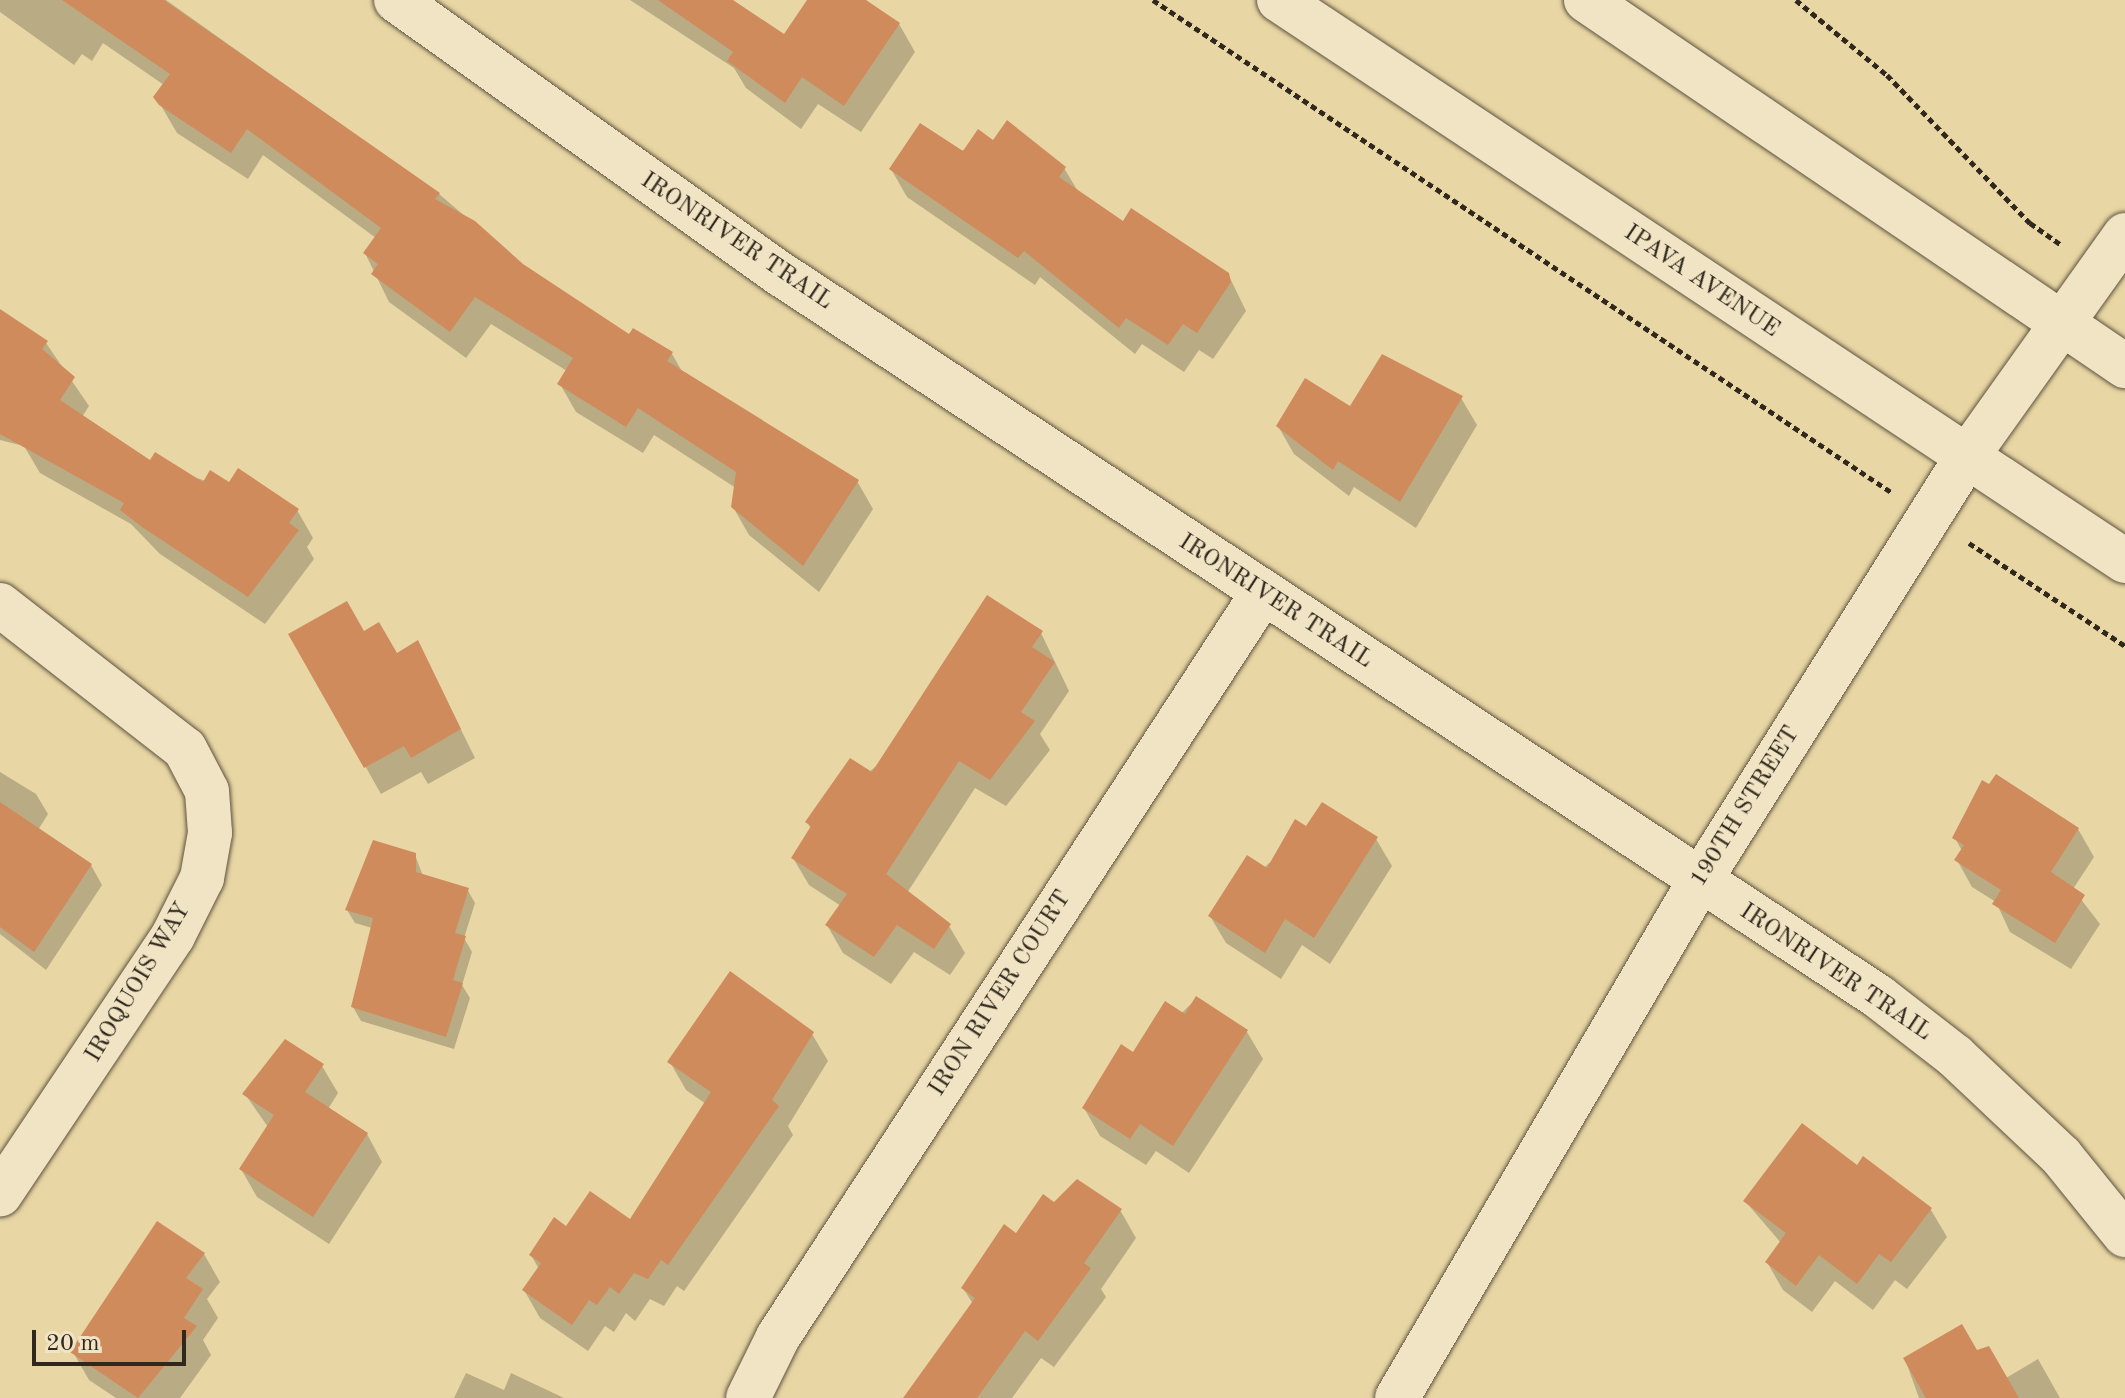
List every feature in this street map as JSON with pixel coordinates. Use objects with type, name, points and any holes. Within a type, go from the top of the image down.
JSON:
[{"type":"street","name":"IRONRIVER TRAIL","points":[[396,0],[769,266],[1699,882],[1955,1056],[2061,1156],[2125,1235]]},
{"type":"street","name":"IPAVA AVENUE","points":[[1279,0],[2125,561]]},
{"type":"street","points":[[1586,0],[2125,366]]},
{"type":"street","name":"190TH STREET","points":[[1397,1398],[1699,882],[1966,458],[2125,235]]},
{"type":"street","name":"IRON RIVER COURT","points":[[748,1398],[778,1337],[1262,594]]},
{"type":"street","name":"IROQUOIS WAY","points":[[0,605],[185,749],[207,791],[210,833],[202,878],[173,936],[0,1194]]},
{"type":"path","points":[[1153,0],[1927,518],[2125,646]]},
{"type":"path","points":[[1796,0],[1887,75],[2030,223],[2099,273]]},
{"type":"building","points":[[62,0],[164,0],[440,193],[435,199],[475,221],[523,264],[629,334],[633,328],[673,352],[667,361],[859,480],[803,566],[731,507],[736,472],[638,408],[626,427],[557,384],[573,358],[475,297],[450,332],[371,274],[378,264],[363,253],[381,228],[247,129],[231,153],[159,105],[153,97],[170,74]]},
{"type":"building","points":[[658,0],[733,0],[784,34],[807,0],[866,0],[900,23],[844,106],[802,77],[785,103],[727,61],[733,52]]},
{"type":"building","points":[[1007,120],[1066,167],[1059,177],[1123,221],[1131,208],[1229,273],[1231,282],[1197,333],[1183,324],[1168,345],[1126,318],[1119,328],[1024,251],[1018,258],[889,169],[920,123],[963,151],[978,129],[993,140]]},
{"type":"building","points":[[0,309],[48,341],[42,349],[75,377],[60,400],[150,460],[155,452],[203,482],[210,470],[229,482],[238,468],[299,509],[289,523],[299,530],[248,597],[142,527],[120,510],[124,503],[0,434]]},
{"type":"building","points":[[1382,354],[1463,396],[1400,502],[1338,461],[1333,470],[1276,426],[1305,378],[1350,406]]},
{"type":"building","points":[[987,595],[1043,631],[1032,647],[1055,662],[1021,712],[1035,721],[990,780],[959,761],[886,874],[951,924],[934,949],[897,925],[874,957],[825,925],[847,894],[791,858],[811,826],[805,822],[850,758],[872,772]]},
{"type":"building","points":[[347,601],[364,631],[379,622],[397,653],[418,640],[461,729],[411,758],[404,746],[364,768],[288,634]]},
{"type":"building","points":[[1996,774],[2079,828],[2051,872],[2085,895],[2055,943],[1992,904],[2001,890],[1954,860],[1964,845],[1952,838],[1982,780],[1989,784]]},
{"type":"building","points":[[0,802],[92,864],[34,952],[0,927]]},
{"type":"building","points":[[1322,802],[1378,837],[1314,938],[1285,919],[1265,953],[1208,916],[1247,855],[1267,868],[1295,819],[1306,826]]},
{"type":"building","points":[[373,840],[416,853],[416,872],[469,888],[455,933],[466,936],[453,980],[463,983],[446,1037],[351,1007],[373,918],[345,910]]},
{"type":"building","points":[[730,971],[814,1032],[772,1100],[779,1106],[668,1265],[661,1260],[648,1279],[634,1273],[619,1294],[610,1287],[597,1305],[589,1300],[572,1325],[522,1290],[541,1263],[529,1255],[554,1217],[566,1226],[590,1191],[630,1219],[711,1092],[667,1062]]},
{"type":"building","points":[[1196,996],[1248,1030],[1173,1146],[1140,1124],[1130,1139],[1082,1108],[1121,1044],[1133,1052],[1165,1001],[1185,1014]]},
{"type":"building","points":[[285,1039],[324,1064],[305,1092],[368,1133],[313,1217],[239,1169],[274,1115],[242,1094]]},
{"type":"building","points":[[1802,1123],[1857,1165],[1863,1156],[1932,1208],[1891,1262],[1879,1254],[1857,1284],[1819,1255],[1796,1286],[1765,1262],[1786,1233],[1743,1201]]},
{"type":"building","points":[[1077,1179],[1122,1209],[1084,1263],[1091,1268],[1038,1341],[1025,1331],[977,1398],[903,1398],[975,1298],[961,1288],[1004,1224],[1016,1233],[1043,1194],[1054,1202]]},
{"type":"building","points":[[157,1221],[205,1253],[186,1278],[203,1289],[184,1318],[197,1326],[138,1398],[70,1352]]},
{"type":"building","points":[[1962,1324],[1977,1350],[1989,1346],[2019,1398],[1926,1398],[1903,1358]]}]
